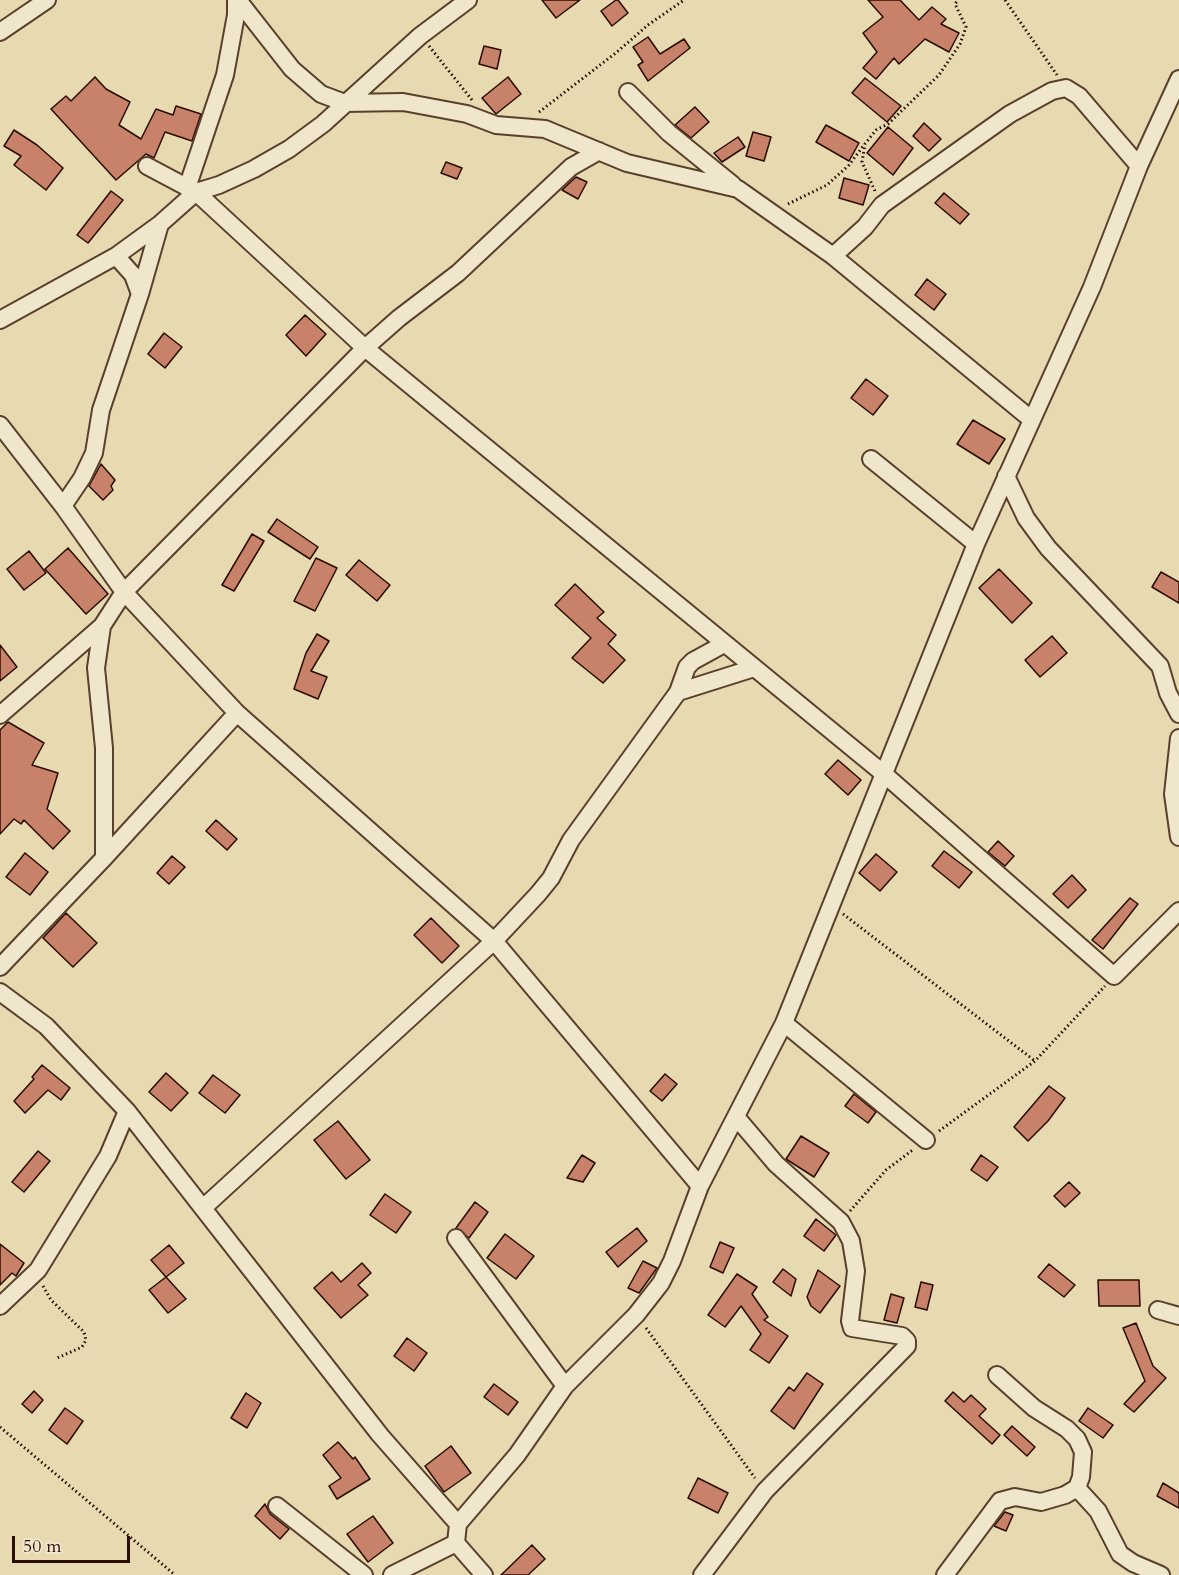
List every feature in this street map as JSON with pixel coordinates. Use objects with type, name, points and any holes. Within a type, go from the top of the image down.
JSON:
[{"type":"street","points":[[0,32],[47,0]]},
{"type":"street","points":[[237,0],[292,69],[321,93],[345,103],[403,102],[467,114],[496,124],[545,129],[627,163],[738,189]]},
{"type":"street","points":[[0,320],[116,256],[160,224],[191,190],[225,75],[237,0]]},
{"type":"street","points":[[191,190],[219,185],[254,169],[289,148],[345,103],[420,36],[468,0]]},
{"type":"street","points":[[484,1575],[456,1543],[458,1524],[517,1455],[565,1386],[636,1315],[661,1283],[672,1261],[700,1186],[784,1023],[976,544],[1092,287],[1140,166],[1179,79]]},
{"type":"street","points":[[833,256],[865,227],[882,205],[1010,114],[1052,91],[1066,88],[1079,96],[1140,166]]},
{"type":"street","points":[[628,92],[669,133],[767,212],[833,256],[1032,420]]},
{"type":"street","points":[[0,716],[102,626],[124,592],[365,348],[399,318],[458,273],[572,167],[598,151]]},
{"type":"street","points":[[147,166],[191,190],[365,348],[884,774],[1114,976],[1179,911]]},
{"type":"street","points":[[63,506],[82,478],[94,453],[101,410],[140,294],[160,224]]},
{"type":"street","points":[[116,256],[133,275],[140,294]]},
{"type":"street","points":[[0,425],[63,506],[124,592],[237,714],[494,941],[700,1186]]},
{"type":"street","points":[[871,459],[976,544]]},
{"type":"street","points":[[1006,476],[1026,518],[1048,548],[1160,666],[1168,693],[1179,714]]},
{"type":"street","points":[[102,626],[96,668],[104,748],[104,858]]},
{"type":"street","points":[[203,1208],[494,941],[551,878],[571,840],[678,692],[682,675],[693,661],[724,644]]},
{"type":"street","points":[[678,692],[754,668]]},
{"type":"street","points":[[0,967],[237,714]]},
{"type":"street","points":[[1179,738],[1173,794],[1179,837]]},
{"type":"street","points":[[0,992],[46,1026],[127,1111],[380,1435],[458,1524]]},
{"type":"street","points":[[784,1023],[926,1140]]},
{"type":"street","points":[[0,1306],[38,1270],[108,1156],[127,1111]]},
{"type":"street","points":[[702,1575],[765,1491],[907,1346],[907,1341],[902,1336],[852,1328],[850,1321],[856,1271],[850,1241],[841,1222],[776,1164],[737,1118]]},
{"type":"street","points":[[456,1238],[565,1386]]},
{"type":"street","points":[[1158,1310],[1179,1316]]},
{"type":"street","points":[[945,1575],[1000,1501],[1015,1497],[1041,1502],[1065,1495],[1077,1488],[1083,1466],[1083,1452],[1077,1439],[1067,1429],[1034,1408],[997,1375]]},
{"type":"street","points":[[1077,1488],[1098,1511],[1120,1554],[1133,1563],[1161,1575]]},
{"type":"street","points":[[277,1506],[364,1575]]},
{"type":"street","points":[[392,1575],[456,1543]]},
{"type":"path","points":[[520,126],[617,52],[648,25],[684,0]]},
{"type":"path","points":[[767,212],[827,185],[849,165],[876,130],[888,124],[939,75],[960,45],[966,27],[955,4],[958,0]]},
{"type":"path","points":[[1005,0],[1066,88]]},
{"type":"path","points":[[420,36],[454,75],[487,121]]},
{"type":"path","points":[[865,144],[862,162],[882,205]]},
{"type":"path","points":[[832,905],[1035,1061]]},
{"type":"path","points":[[841,1222],[886,1170],[1035,1061],[1114,976]]},
{"type":"path","points":[[38,1270],[42,1284],[51,1300],[84,1332],[86,1340],[82,1347],[57,1358]]},
{"type":"path","points":[[636,1315],[765,1491]]},
{"type":"path","points":[[0,1428],[175,1575]]},
{"type":"building","points":[[542,0],[580,0],[556,18]]},
{"type":"building","points":[[616,0],[628,13],[612,26],[601,11]]},
{"type":"building","points":[[868,0],[900,0],[919,20],[932,7],[946,19],[941,24],[959,33],[949,52],[925,39],[899,64],[894,58],[876,79],[863,68],[877,52],[863,33],[883,17]]},
{"type":"building","points":[[648,37],[660,54],[684,39],[690,48],[648,81],[638,65],[643,62],[633,47]]},
{"type":"building","points":[[484,46],[501,50],[497,69],[479,64]]},
{"type":"building","points":[[95,77],[106,89],[130,102],[119,125],[141,139],[156,109],[173,115],[176,106],[201,114],[192,141],[165,132],[154,158],[146,154],[116,180],[51,109],[66,96],[71,101]]},
{"type":"building","points":[[508,77],[521,94],[496,114],[482,98]]},
{"type":"building","points":[[865,78],[901,106],[887,122],[852,93]]},
{"type":"building","points":[[695,107],[709,122],[691,138],[675,125]]},
{"type":"building","points":[[924,123],[941,139],[929,151],[913,136]]},
{"type":"building","points":[[826,125],[859,143],[849,161],[816,142]]},
{"type":"building","points":[[888,127],[913,148],[893,175],[867,153]]},
{"type":"building","points":[[14,130],[37,145],[63,168],[46,190],[14,165],[21,156],[4,146]]},
{"type":"building","points":[[753,132],[771,137],[764,161],[746,156]]},
{"type":"building","points":[[738,137],[745,147],[722,162],[714,153]]},
{"type":"building","points":[[446,162],[462,168],[457,179],[441,173]]},
{"type":"building","points":[[576,177],[587,182],[578,199],[562,190]]},
{"type":"building","points":[[844,178],[869,185],[863,205],[839,198]]},
{"type":"building","points":[[111,191],[123,200],[88,243],[77,235]]},
{"type":"building","points":[[944,193],[969,214],[960,224],[935,203]]},
{"type":"building","points":[[927,279],[946,294],[934,310],[915,295]]},
{"type":"building","points":[[305,315],[326,334],[306,356],[286,335]]},
{"type":"building","points":[[164,333],[182,347],[165,368],[148,354]]},
{"type":"building","points":[[866,379],[888,396],[873,415],[851,398]]},
{"type":"building","points":[[973,420],[1005,439],[989,464],[957,444]]},
{"type":"building","points":[[101,464],[115,480],[111,486],[113,490],[103,500],[89,486]]},
{"type":"building","points":[[277,519],[318,547],[310,559],[268,532]]},
{"type":"building","points":[[252,534],[264,541],[234,591],[222,585]]},
{"type":"building","points":[[68,548],[108,594],[86,614],[45,569]]},
{"type":"building","points":[[29,551],[46,573],[24,590],[7,569]]},
{"type":"building","points":[[316,558],[337,568],[315,611],[294,601]]},
{"type":"building","points":[[359,560],[390,585],[377,601],[346,575]]},
{"type":"building","points":[[999,569],[1032,603],[1012,623],[979,588]]},
{"type":"building","points":[[1161,572],[1179,582],[1179,603],[1152,587]]},
{"type":"building","points":[[575,584],[604,612],[597,618],[616,635],[608,644],[625,660],[603,683],[572,658],[591,638],[555,605]]},
{"type":"building","points":[[317,634],[329,641],[311,671],[327,677],[318,699],[294,689],[306,653]]},
{"type":"building","points":[[1052,636],[1067,653],[1040,677],[1025,660]]},
{"type":"building","points":[[0,645],[17,667],[0,681]]},
{"type":"building","points":[[8,722],[44,743],[32,765],[58,773],[47,809],[70,831],[53,849],[24,820],[21,824],[14,819],[0,834],[0,730]]},
{"type":"building","points":[[838,760],[861,780],[848,795],[825,774]]},
{"type":"building","points":[[216,820],[237,839],[227,850],[206,831]]},
{"type":"building","points":[[998,841],[1014,856],[1005,866],[988,852]]},
{"type":"building","points":[[944,851],[972,872],[959,888],[932,866]]},
{"type":"building","points":[[25,853],[48,872],[30,895],[6,877]]},
{"type":"building","points":[[876,854],[897,872],[880,891],[859,873]]},
{"type":"building","points":[[172,856],[185,867],[169,884],[157,873]]},
{"type":"building","points":[[1072,875],[1086,890],[1068,908],[1053,894]]},
{"type":"building","points":[[1130,898],[1138,904],[1103,949],[1092,940]]},
{"type":"building","points":[[66,913],[97,943],[73,967],[43,938]]},
{"type":"building","points":[[431,918],[459,946],[442,963],[414,935]]},
{"type":"building","points":[[42,1065],[70,1088],[61,1100],[48,1090],[25,1113],[14,1101],[34,1079],[32,1077]]},
{"type":"building","points":[[166,1073],[188,1093],[171,1111],[149,1092]]},
{"type":"building","points":[[665,1074],[677,1084],[662,1101],[650,1091]]},
{"type":"building","points":[[213,1075],[240,1095],[225,1113],[199,1093]]},
{"type":"building","points":[[1049,1086],[1065,1098],[1048,1121],[1028,1141],[1014,1127]]},
{"type":"building","points":[[854,1094],[876,1112],[868,1123],[845,1106]]},
{"type":"building","points":[[338,1121],[370,1160],[346,1179],[314,1140]]},
{"type":"building","points":[[801,1136],[829,1153],[814,1177],[786,1159]]},
{"type":"building","points":[[38,1151],[50,1161],[24,1192],[12,1182]]},
{"type":"building","points":[[582,1155],[595,1163],[583,1182],[567,1178]]},
{"type":"building","points":[[981,1155],[998,1167],[987,1181],[971,1170]]},
{"type":"building","points":[[1069,1182],[1080,1193],[1065,1207],[1054,1196]]},
{"type":"building","points":[[385,1194],[411,1212],[396,1233],[370,1215]]},
{"type":"building","points":[[475,1202],[488,1212],[469,1238],[456,1228]]},
{"type":"building","points":[[816,1219],[836,1235],[824,1251],[804,1236]]},
{"type":"building","points":[[637,1228],[647,1241],[618,1267],[606,1252]]},
{"type":"building","points":[[505,1234],[534,1256],[516,1279],[487,1258]]},
{"type":"building","points":[[720,1242],[734,1248],[723,1273],[710,1267]]},
{"type":"building","points":[[0,1244],[24,1263],[16,1276],[12,1273],[0,1285]]},
{"type":"building","points":[[169,1245],[184,1263],[166,1277],[151,1260]]},
{"type":"building","points":[[643,1261],[657,1268],[639,1293],[628,1288]]},
{"type":"building","points":[[362,1263],[371,1273],[358,1285],[368,1295],[341,1318],[314,1288],[332,1272],[341,1282]]},
{"type":"building","points":[[1049,1264],[1075,1285],[1064,1297],[1038,1277]]},
{"type":"building","points":[[783,1269],[796,1279],[791,1296],[773,1282]]},
{"type":"building","points":[[818,1270],[840,1286],[820,1313],[811,1306],[807,1297]]},
{"type":"building","points":[[737,1274],[757,1287],[752,1294],[768,1317],[764,1320],[788,1336],[769,1363],[750,1350],[761,1334],[741,1306],[725,1327],[708,1315]]},
{"type":"building","points":[[166,1277],[186,1299],[168,1313],[149,1290]]},
{"type":"building","points":[[1098,1280],[1139,1280],[1140,1306],[1099,1306]]},
{"type":"building","points":[[921,1282],[933,1285],[927,1310],[915,1307]]},
{"type":"building","points":[[891,1294],[904,1298],[897,1323],[884,1320]]},
{"type":"building","points":[[1136,1323],[1153,1366],[1166,1378],[1134,1412],[1124,1404],[1145,1381],[1123,1328]]},
{"type":"building","points":[[407,1338],[427,1353],[414,1371],[394,1356]]},
{"type":"building","points":[[807,1373],[823,1384],[794,1429],[771,1411],[789,1387],[794,1391]]},
{"type":"building","points":[[494,1384],[518,1402],[508,1415],[484,1397]]},
{"type":"building","points":[[34,1391],[43,1400],[32,1413],[22,1404]]},
{"type":"building","points":[[953,1392],[964,1402],[971,1395],[986,1409],[979,1416],[1000,1435],[992,1444],[945,1401]]},
{"type":"building","points":[[246,1393],[261,1403],[247,1428],[231,1418]]},
{"type":"building","points":[[65,1408],[83,1421],[67,1444],[49,1430]]},
{"type":"building","points":[[1088,1408],[1113,1425],[1103,1438],[1079,1421]]},
{"type":"building","points":[[1012,1426],[1035,1447],[1027,1456],[1004,1435]]},
{"type":"building","points":[[338,1442],[353,1459],[355,1457],[370,1479],[337,1499],[329,1486],[341,1478],[323,1455]]},
{"type":"building","points":[[451,1446],[471,1473],[444,1492],[425,1466]]},
{"type":"building","points":[[698,1478],[728,1493],[718,1513],[688,1498]]},
{"type":"building","points":[[1163,1483],[1179,1493],[1179,1508],[1157,1496]]},
{"type":"building","points":[[265,1504],[270,1514],[289,1529],[280,1539],[255,1516]]},
{"type":"building","points":[[1005,1512],[1013,1515],[1006,1531],[994,1526]]},
{"type":"building","points":[[373,1516],[393,1543],[368,1562],[347,1534]]},
{"type":"building","points":[[532,1545],[545,1559],[528,1575],[501,1575]]}]
